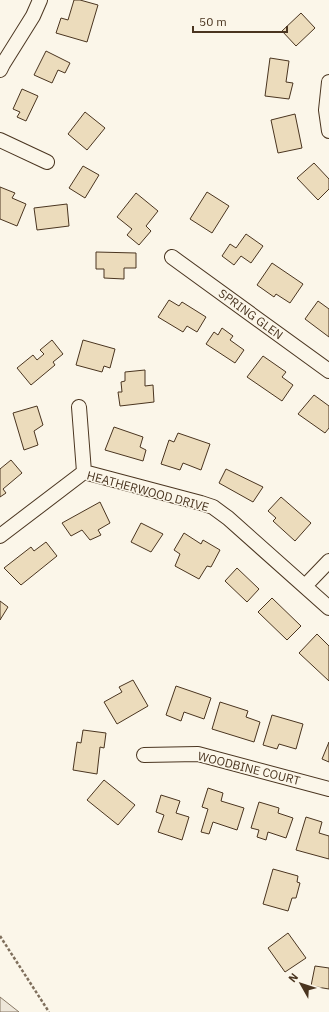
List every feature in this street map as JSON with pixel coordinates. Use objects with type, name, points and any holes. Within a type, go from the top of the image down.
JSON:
[{"type":"street","points":[[0,70],[33,16],[40,0]]},
{"type":"street","points":[[329,82],[326,110],[329,131]]},
{"type":"street","points":[[0,140],[47,162]]},
{"type":"street","name":"SPRING GLEN","points":[[172,257],[329,371]]},
{"type":"street","points":[[79,407],[84,472]]},
{"type":"street","name":"HEATHERWOOD DRIVE","points":[[0,536],[84,472],[201,502],[213,507],[228,518],[329,608]]},
{"type":"street","points":[[305,586],[329,561]]},
{"type":"street","name":"WOODBINE COURT","points":[[144,755],[198,754],[329,789]]},
{"type":"path","points":[[0,936],[49,1012]]},
{"type":"shaded area","points":[[0,997],[19,1012],[0,1012]]},
{"type":"building","points":[[74,0],[80,0],[98,5],[87,42],[56,33],[61,18],[68,20]]},
{"type":"building","points":[[301,13],[315,28],[296,46],[282,31]]},
{"type":"building","points":[[46,51],[70,63],[65,73],[58,70],[52,83],[34,75]]},
{"type":"building","points":[[270,58],[289,61],[286,82],[293,83],[289,99],[265,96]]},
{"type":"building","points":[[22,89],[38,96],[26,121],[17,117],[20,112],[13,109]]},
{"type":"building","points":[[85,112],[105,128],[87,150],[68,134]]},
{"type":"building","points":[[295,114],[302,148],[278,153],[271,120]]},
{"type":"building","points":[[314,163],[329,179],[329,189],[318,200],[297,178]]},
{"type":"building","points":[[83,166],[99,175],[85,198],[69,188]]},
{"type":"building","points":[[0,187],[15,193],[12,198],[26,204],[17,226],[0,219]]},
{"type":"building","points":[[207,192],[229,206],[212,233],[190,219]]},
{"type":"building","points":[[136,193],[158,211],[146,226],[151,231],[139,245],[127,235],[132,229],[117,217]]},
{"type":"building","points":[[67,204],[69,226],[37,230],[34,208]]},
{"type":"building","points":[[246,234],[263,246],[251,263],[241,256],[234,265],[222,256],[230,244],[236,248]]},
{"type":"building","points":[[96,252],[136,253],[136,268],[124,268],[124,279],[104,278],[104,269],[96,269]]},
{"type":"building","points":[[272,263],[303,284],[290,303],[276,294],[274,297],[257,285]]},
{"type":"building","points":[[169,300],[179,306],[182,302],[206,317],[197,332],[187,326],[183,332],[158,317]]},
{"type":"building","points":[[318,301],[329,309],[329,337],[305,319]]},
{"type":"building","points":[[222,328],[233,336],[230,340],[244,350],[235,363],[206,344],[214,332],[218,335]]},
{"type":"building","points":[[52,340],[63,354],[53,362],[55,365],[31,385],[17,368],[33,355],[37,360],[44,354],[40,350]]},
{"type":"building","points":[[83,340],[115,349],[110,368],[104,366],[102,372],[76,365]]},
{"type":"building","points":[[263,356],[286,372],[282,377],[293,385],[282,401],[247,377]]},
{"type":"building","points":[[145,370],[145,386],[153,385],[154,402],[120,406],[118,392],[122,392],[121,382],[125,381],[125,372]]},
{"type":"building","points":[[314,395],[329,406],[329,428],[325,433],[298,414]]},
{"type":"building","points":[[37,406],[43,425],[34,431],[38,445],[24,450],[13,413]]},
{"type":"building","points":[[114,427],[143,437],[140,447],[146,450],[143,461],[105,450]]},
{"type":"building","points":[[178,433],[210,444],[201,470],[183,463],[180,470],[161,464],[169,440],[174,442]]},
{"type":"building","points":[[11,460],[22,473],[3,489],[6,493],[0,497],[0,469]]},
{"type":"building","points":[[226,469],[263,487],[253,502],[219,483]]},
{"type":"building","points":[[281,497],[311,523],[295,541],[273,521],[276,518],[268,511]]},
{"type":"building","points":[[100,502],[110,523],[98,530],[101,535],[90,540],[82,530],[71,536],[62,523]]},
{"type":"building","points":[[141,523],[163,534],[151,552],[131,542]]},
{"type":"building","points":[[184,533],[201,544],[203,540],[220,550],[211,567],[207,566],[199,579],[175,566],[180,554],[174,550]]},
{"type":"building","points":[[46,542],[57,556],[21,585],[4,568],[31,547],[34,551]]},
{"type":"building","points":[[237,568],[259,589],[247,602],[225,581]]},
{"type":"building","points":[[272,598],[301,626],[287,640],[258,612]]},
{"type":"building","points":[[0,601],[8,607],[0,620]]},
{"type":"building","points":[[317,634],[329,646],[329,681],[299,653]]},
{"type":"building","points":[[133,680],[148,706],[117,724],[104,702],[122,692],[119,687]]},
{"type":"building","points":[[176,686],[211,698],[204,719],[184,712],[181,721],[166,715]]},
{"type":"building","points":[[220,702],[248,711],[246,717],[260,722],[254,742],[212,729]]},
{"type":"building","points":[[272,715],[303,724],[296,749],[279,744],[277,749],[263,745]]},
{"type":"building","points":[[83,730],[106,733],[104,748],[100,747],[97,774],[73,770],[77,742],[81,743]]},
{"type":"building","points":[[329,742],[329,762],[322,759]]},
{"type":"building","points":[[104,780],[135,805],[118,825],[87,800]]},
{"type":"building","points":[[208,788],[223,793],[221,801],[244,808],[237,830],[213,822],[209,834],[201,832],[208,809],[202,807]]},
{"type":"building","points":[[161,795],[180,801],[176,813],[189,817],[182,840],[158,832],[164,815],[156,812]]},
{"type":"building","points":[[259,802],[279,808],[278,813],[293,818],[286,838],[268,832],[266,840],[257,837],[259,830],[251,828]]},
{"type":"building","points":[[306,817],[322,822],[319,833],[329,836],[329,859],[296,850]]},
{"type":"building","points":[[273,869],[298,876],[297,882],[300,883],[296,898],[292,898],[288,911],[263,904]]},
{"type":"building","points":[[288,933],[306,958],[285,972],[268,948]]},
{"type":"building","points":[[315,966],[329,968],[329,989],[311,986]]}]
